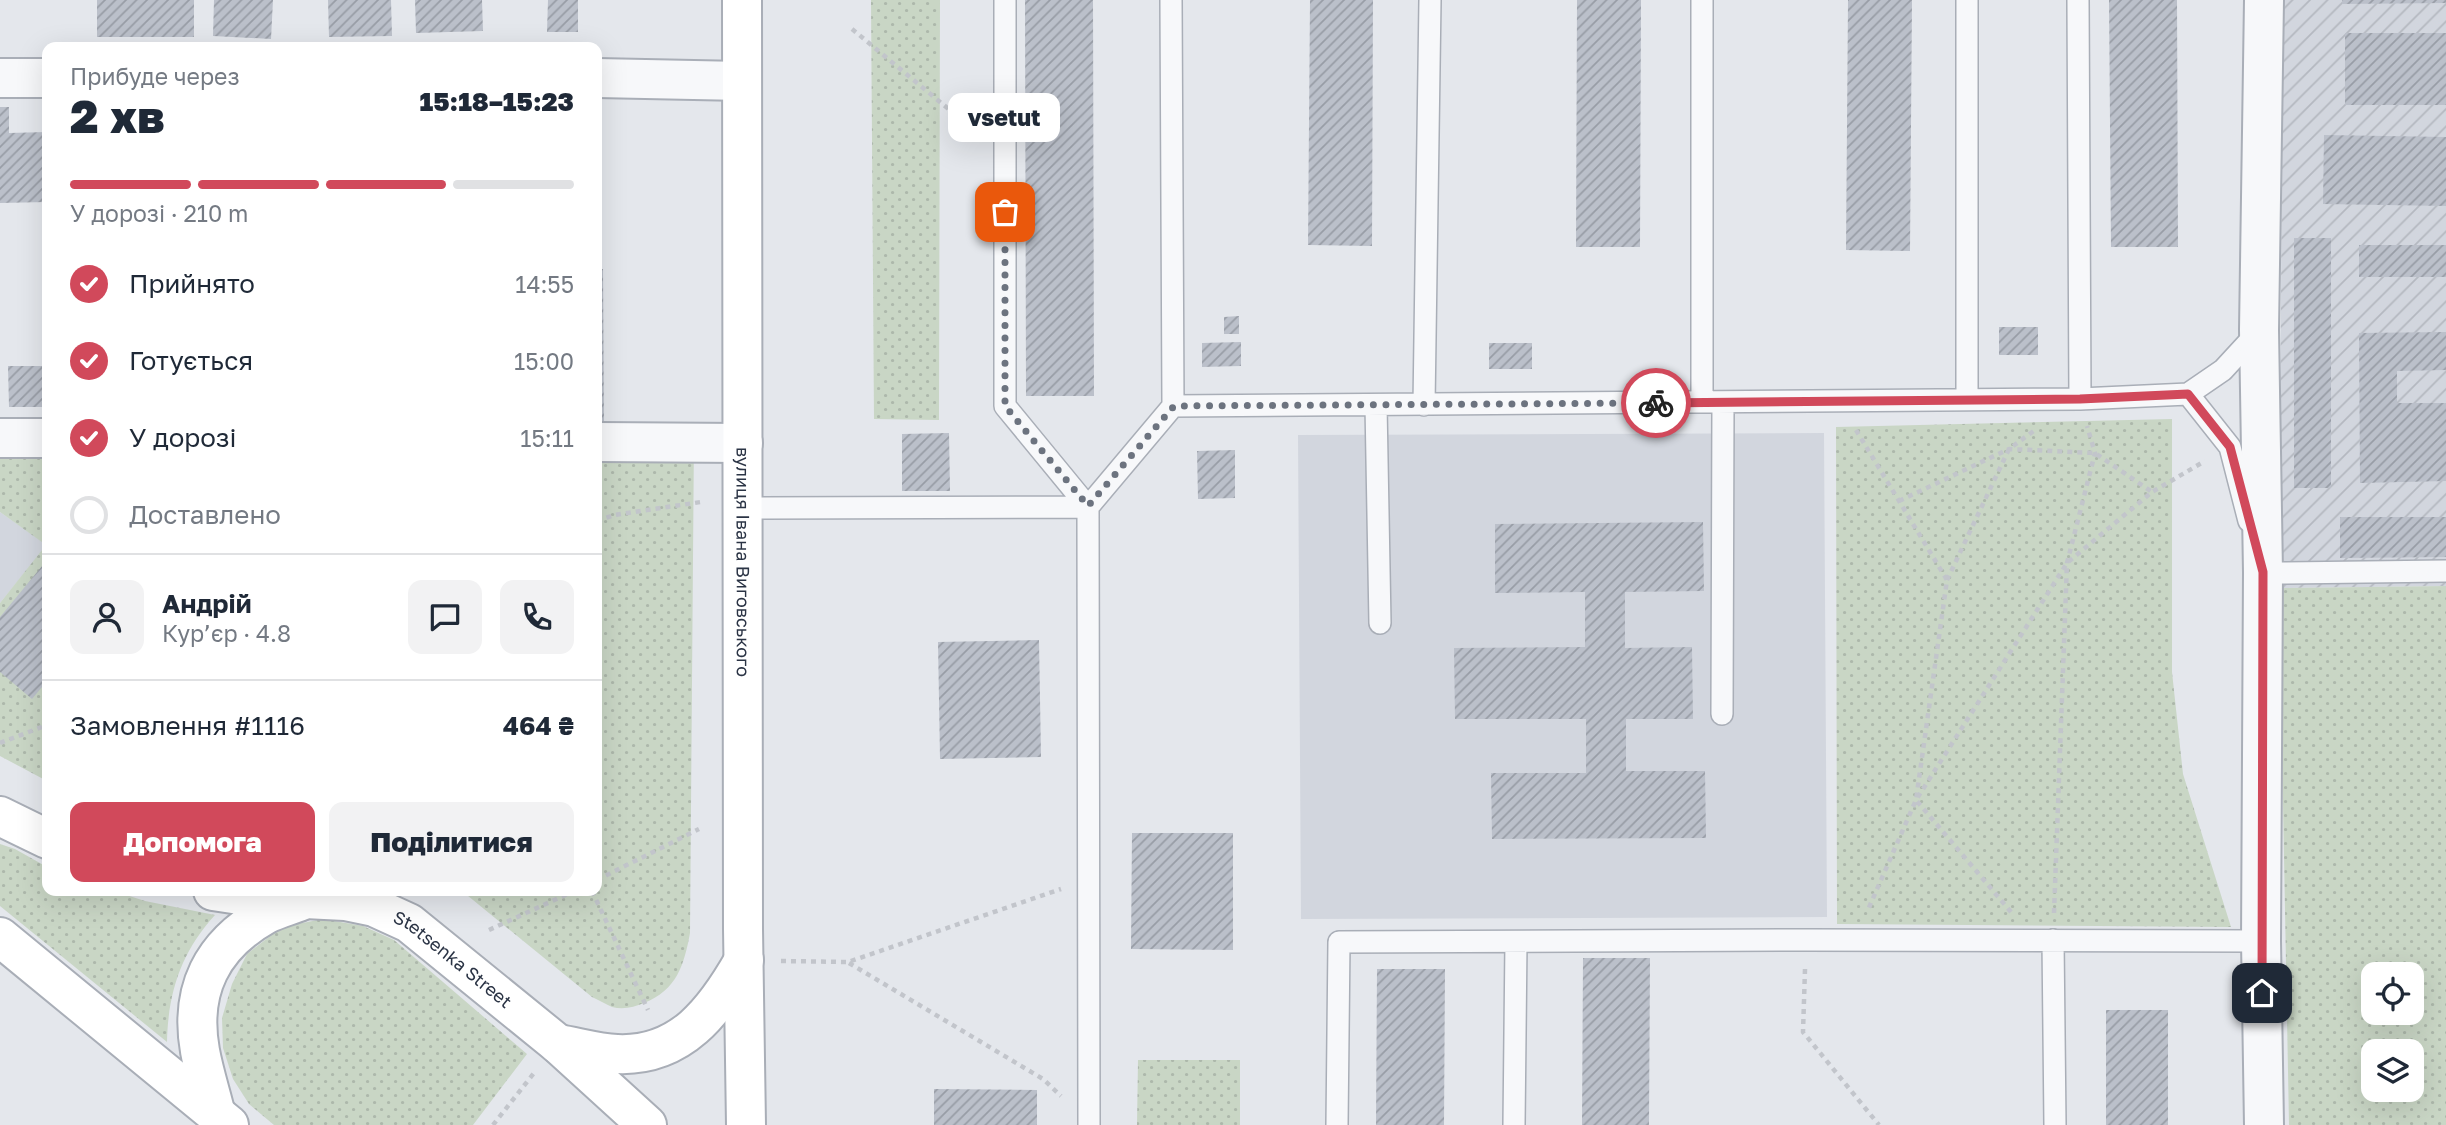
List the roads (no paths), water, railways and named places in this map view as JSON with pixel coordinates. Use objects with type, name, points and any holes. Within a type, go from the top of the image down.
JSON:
[{"type":"main road","name":"вулиця Івана Виговського","points":[[742,0],[743,508],[761,961],[746,1125]]},
{"type":"main road","points":[[0,816],[42,837]]},
{"type":"main road","name":"Stetsenka Street","points":[[246,896],[345,901],[364,905],[409,922],[549,1054],[647,1125]]},
{"type":"main road","points":[[222,1120],[200,1050],[197,1010],[207,971],[232,937],[267,914],[306,900]]},
{"type":"main road","points":[[0,937],[222,1120]]},
{"type":"main road","points":[[549,1054],[618,1054],[663,1048],[697,1025],[725,993],[761,961]]},
{"type":"street","points":[[2264,0],[2259,330],[2263,572],[2261,941],[2264,1125]]},
{"type":"street","points":[[0,78],[42,78]]},
{"type":"street","points":[[602,78],[742,81]]},
{"type":"street","points":[[0,438],[42,438]]},
{"type":"street","points":[[602,442],[743,443]]},
{"type":"lane","points":[[1005,0],[1005,406],[1088,506],[1089,1123]]},
{"type":"lane","points":[[743,508],[1088,506],[1174,406],[1171,0]]},
{"type":"lane","points":[[1424,405],[1430,0]]},
{"type":"lane","points":[[1702,0],[1702,402]]},
{"type":"lane","points":[[1967,0],[1967,400]]},
{"type":"lane","points":[[2078,0],[2080,399]]},
{"type":"lane","points":[[1174,406],[2080,399],[2188,394],[2223,370],[2259,330]]},
{"type":"lane","points":[[2188,394],[2230,447],[2263,572],[2446,571]]},
{"type":"lane","points":[[1722,714],[1723,402]]},
{"type":"lane","points":[[1376,405],[1380,623]]},
{"type":"lane","points":[[2044,940],[2055,1125]]},
{"type":"lane","points":[[1337,1125],[1339,942],[2261,941]]},
{"type":"lane","points":[[1514,1125],[1516,942]]},
{"type":"place","name":"vsetut","points":[[1005,212]]}]
